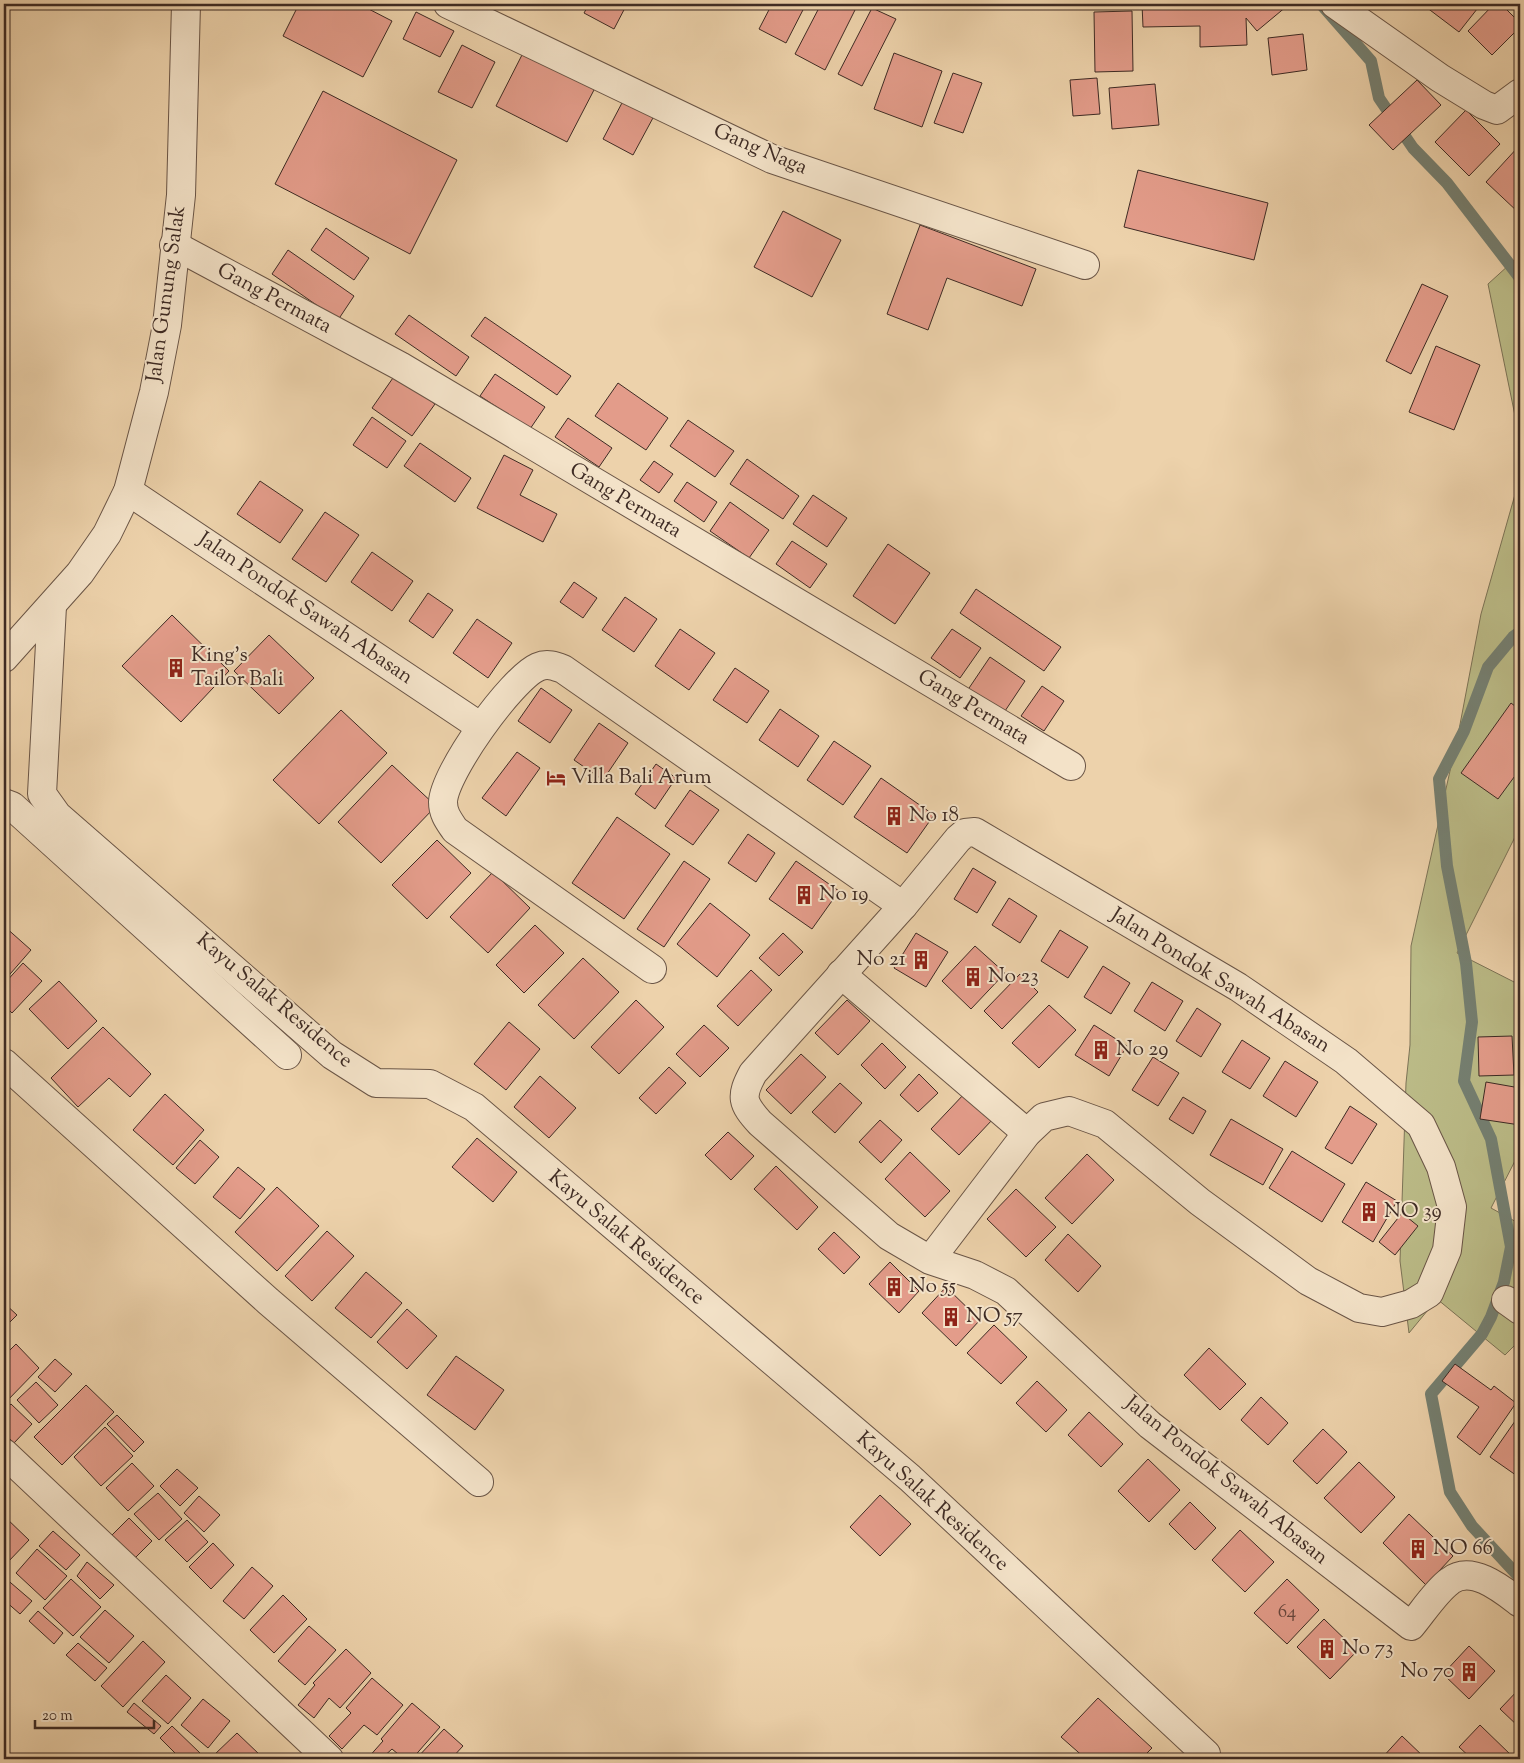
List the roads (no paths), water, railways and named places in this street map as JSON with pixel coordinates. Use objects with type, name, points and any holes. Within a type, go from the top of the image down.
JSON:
[{"type":"street","name":"Jalan Gunung Salak","points":[[4,658],[80,573],[107,534],[128,491],[154,392],[165,335],[181,195],[186,4]]},
{"type":"street","name":"Gang Naga","points":[[448,4],[772,159],[1085,265]]},
{"type":"street","points":[[1335,4],[1440,78],[1484,105],[1497,110],[1520,93]]},
{"type":"street","name":"Gang Permata","points":[[174,245],[400,366],[1071,766]]},
{"type":"street","name":"Jalan Pondok Sawah Abasan","points":[[128,491],[481,726]]},
{"type":"street","name":"Kayu Salak Residence","points":[[52,606],[42,794],[57,815],[332,1056],[376,1083],[430,1084],[474,1107],[910,1478],[1206,1754]]},
{"type":"street","points":[[652,969],[454,830],[445,816],[443,802],[447,783],[481,726],[526,673],[540,665],[551,664],[563,669],[903,906]]},
{"type":"street","points":[[4,803],[12,806],[287,1055]]},
{"type":"street","name":"Jalan Pondok Sawah Abasan","points":[[930,1260],[1026,1132],[1044,1117],[1070,1111],[1105,1124],[1200,1202],[1308,1281],[1359,1308],[1382,1312],[1411,1304],[1429,1293],[1447,1250],[1452,1207],[1441,1167],[1421,1125],[1346,1061],[1238,987],[975,832],[965,833],[958,839],[903,906],[753,1073],[744,1089],[746,1106],[760,1122],[889,1236],[930,1260],[975,1275],[1006,1292],[1150,1425],[1411,1626],[1451,1580],[1467,1576],[1496,1584],[1520,1603]]},
{"type":"street","points":[[841,974],[1026,1132]]},
{"type":"street","points":[[4,1063],[268,1300],[479,1482]]},
{"type":"street","points":[[4,1453],[329,1759]]},
{"type":"waterway","points":[[1321,4],[1371,61],[1379,98],[1413,148],[1447,183],[1520,278]]},
{"type":"waterway","points":[[1520,632],[1513,637],[1488,667],[1464,731],[1439,779],[1447,866],[1466,963],[1472,1022],[1464,1081],[1491,1139],[1511,1247],[1504,1282],[1491,1317],[1482,1334],[1431,1394],[1450,1492],[1472,1526],[1520,1578]]},
{"type":"place","name":"King's Tailor Bali","points":[[176,668]]},
{"type":"place","name":"Villa Bali Arum","points":[[556,778]]},
{"type":"place","name":"No 18","points":[[894,816]]},
{"type":"place","name":"No 19","points":[[804,895]]},
{"type":"place","name":"No 21","points":[[921,960]]},
{"type":"place","name":"No 23","points":[[973,977]]},
{"type":"place","name":"No 29","points":[[1101,1050]]},
{"type":"place","name":"NO 39","points":[[1369,1212]]},
{"type":"place","name":"No 55","points":[[894,1287]]},
{"type":"place","name":"NO 57","points":[[951,1317]]},
{"type":"place","name":"NO 66","points":[[1418,1549]]},
{"type":"place","name":"No 73","points":[[1327,1649]]},
{"type":"place","name":"No 70","points":[[1469,1672]]}]
